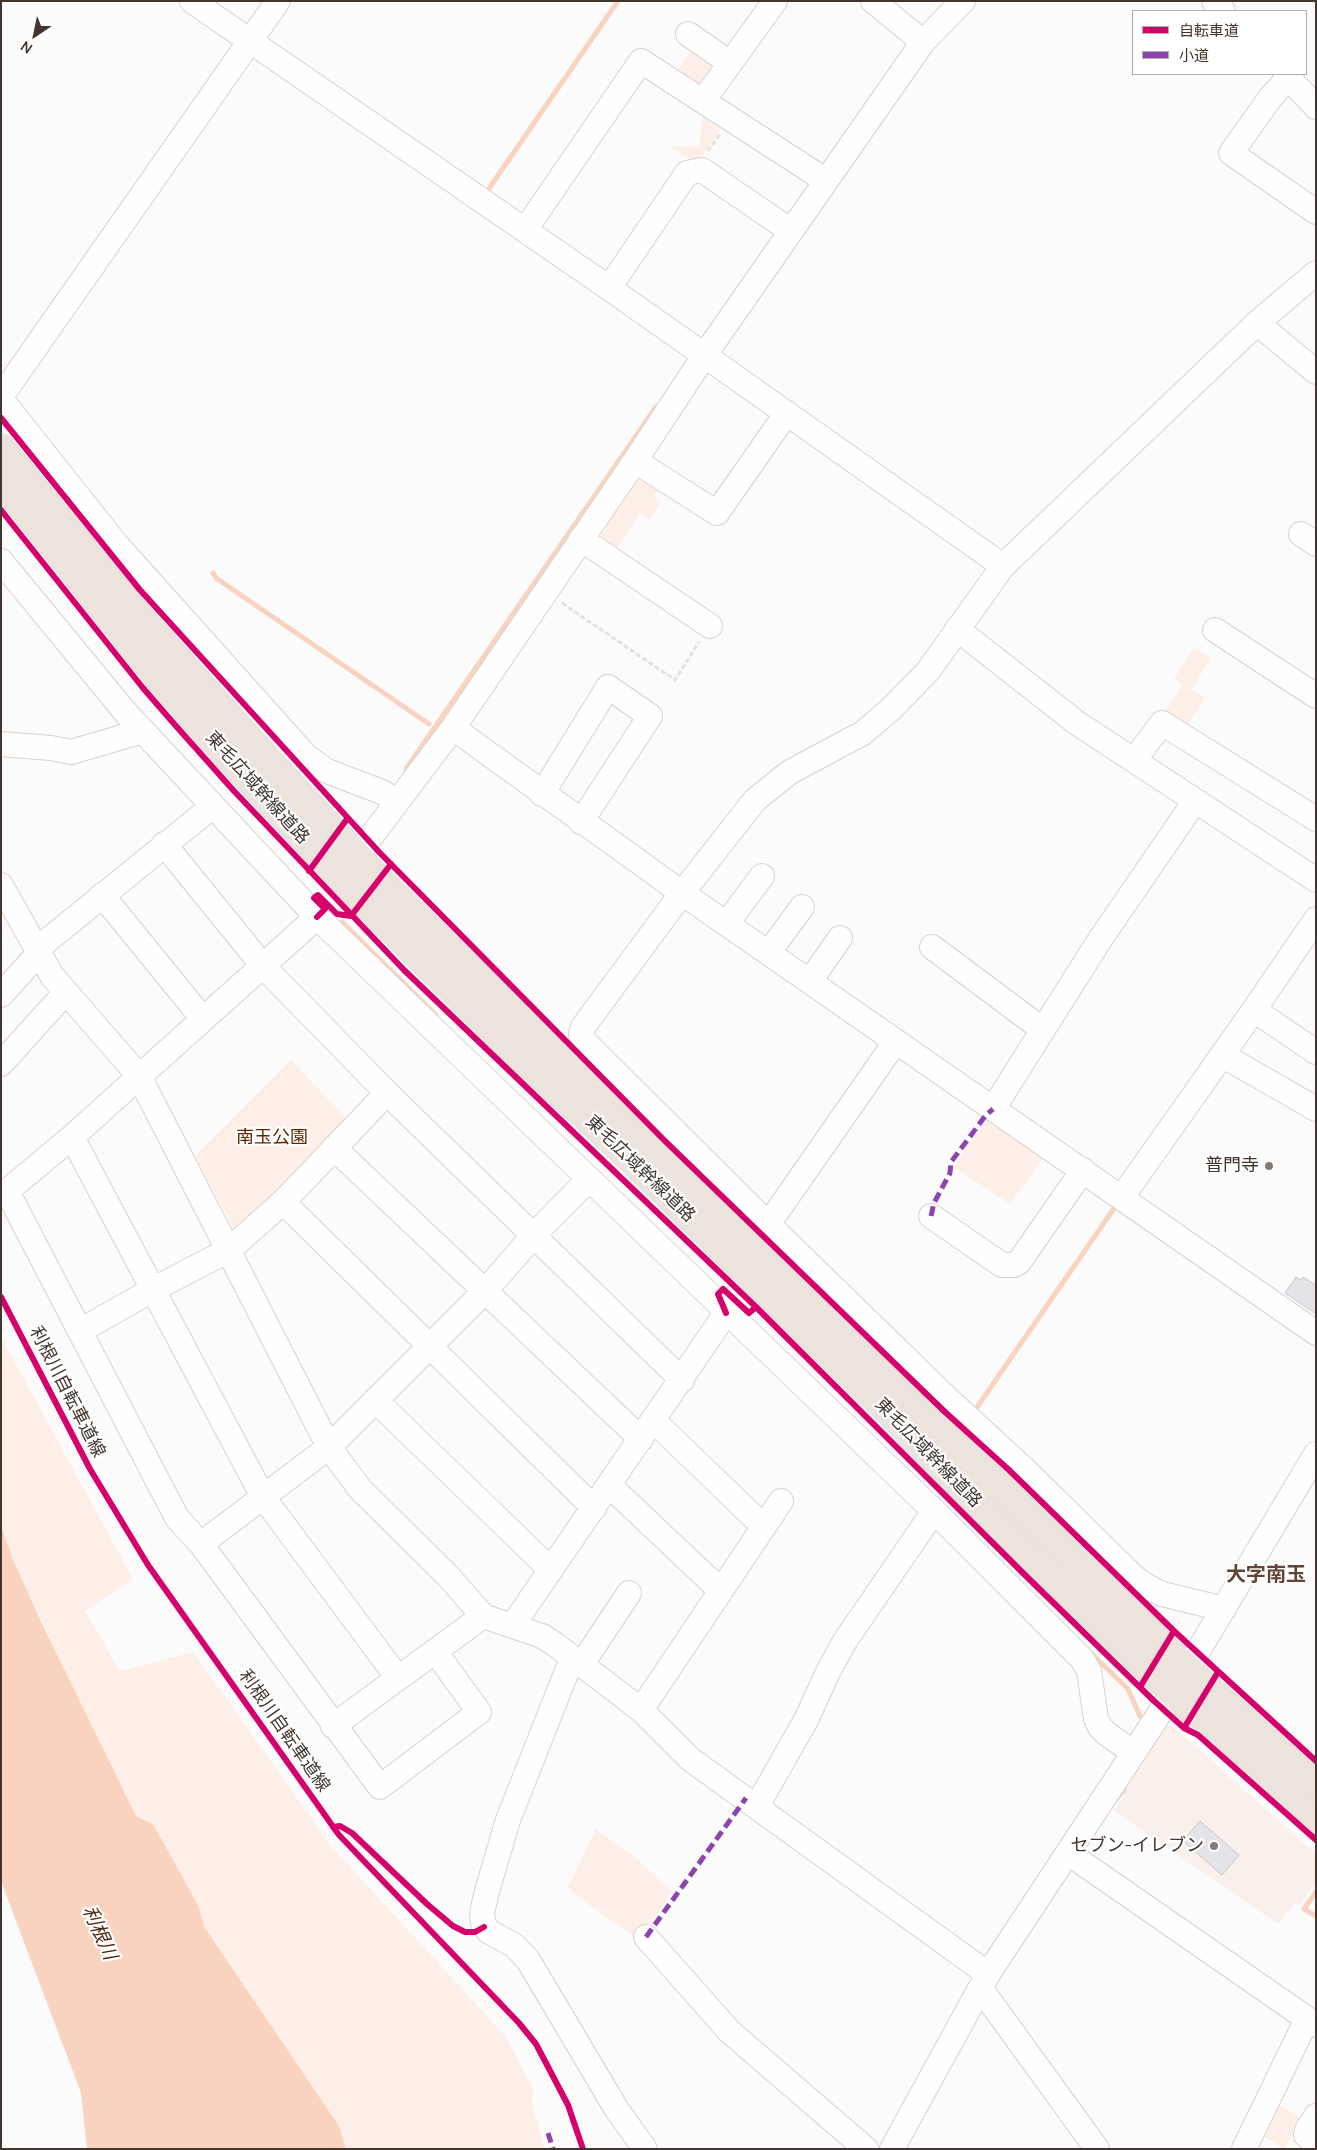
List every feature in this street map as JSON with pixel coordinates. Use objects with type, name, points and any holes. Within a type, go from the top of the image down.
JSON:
[{"type":"highway","name":"東毛広域幹線道路","points":[[1,448],[128,604],[269,762],[358,855],[379,880],[622,1123],[1187,1669],[1316,1785]]},
{"type":"highway","name":"東毛広域幹線道路","points":[[1,480],[161,680],[340,878],[509,1046],[623,1152],[894,1417],[987,1514],[1173,1692],[1316,1822]]},
{"type":"street","points":[[192,1],[608,288],[1003,566]]},
{"type":"street","points":[[1,392],[7,388],[278,1]]},
{"type":"street","points":[[703,101],[775,1]]},
{"type":"street","points":[[873,1],[923,42]]},
{"type":"street","points":[[340,878],[453,728],[635,461],[704,356],[923,42],[963,1]]},
{"type":"street","points":[[1214,1],[1223,10]]},
{"type":"street","points":[[688,34],[730,63]]},
{"type":"street","points":[[524,230],[641,61],[825,180]]},
{"type":"street","points":[[1316,107],[1287,76],[1231,153],[1316,212]]},
{"type":"street","points":[[608,288],[686,173],[702,170],[791,231]]},
{"type":"street","points":[[1224,1609],[1162,1594],[1148,1587],[1134,1576],[767,1223],[582,1039],[581,1034],[583,1027],[682,893],[755,800],[790,772],[863,733],[891,709],[928,671],[1003,566],[1257,323],[1316,273]]},
{"type":"street","points":[[1257,323],[1316,372]]},
{"type":"street","points":[[1,399],[117,545],[296,746],[306,756],[327,771],[382,792],[397,801]]},
{"type":"street","points":[[635,461],[717,513],[786,414]]},
{"type":"street","points":[[581,539],[710,626]]},
{"type":"street","points":[[1,561],[143,732],[317,917],[934,1512],[1082,1659],[1089,1671],[1096,1719],[1100,1727],[1133,1752]]},
{"type":"street","points":[[957,629],[1077,722],[1316,880]]},
{"type":"street","points":[[1215,630],[1316,696]]},
{"type":"street","points":[[542,794],[608,688],[650,716],[581,822]]},
{"type":"street","points":[[1134,760],[1162,723],[1316,819]]},
{"type":"street","points":[[453,728],[542,794],[682,893],[1316,1333]]},
{"type":"street","points":[[1,744],[51,748],[71,752],[143,732]]},
{"type":"street","points":[[993,1109],[1099,941],[1195,801]]},
{"type":"street","points":[[1,995],[37,951],[102,895],[213,806]]},
{"type":"street","points":[[164,844],[263,966],[387,1093],[682,1380]]},
{"type":"street","points":[[727,923],[762,876]]},
{"type":"street","points":[[1,885],[52,976],[139,1076],[328,1447],[360,1489],[449,1577],[483,1616],[542,1636],[578,1662],[641,1710],[690,1759],[757,1806],[984,1981],[1097,2149]]},
{"type":"street","points":[[102,895],[203,1018]]},
{"type":"street","points":[[769,952],[802,907]]},
{"type":"street","points":[[317,917],[72,1138],[7,1191],[177,1518],[201,1544],[333,1726],[380,1787],[480,1712],[435,1651]]},
{"type":"street","points":[[1122,1197],[1315,922]]},
{"type":"street","points":[[810,981],[840,938]]},
{"type":"street","points":[[932,948],[1043,1030]]},
{"type":"street","points":[[1,1064],[66,992]]},
{"type":"street","points":[[1254,1010],[1316,1052]]},
{"type":"street","points":[[767,1223],[774,1216],[896,1041]]},
{"type":"street","points":[[1222,1055],[1316,1109]]},
{"type":"street","points":[[80,1331],[152,1290],[229,1250],[283,1202],[387,1093]]},
{"type":"street","points":[[72,1138],[263,1497],[398,1678]]},
{"type":"street","points":[[334,1148],[485,1291],[764,1527]]},
{"type":"street","points":[[931,1216],[1002,1265],[1014,1265],[1019,1262],[1083,1170]]},
{"type":"street","points":[[201,1544],[328,1447],[485,1291],[588,1180]]},
{"type":"street","points":[[283,1202],[594,1508]]},
{"type":"street","points":[[513,1625],[648,1430],[726,1313]]},
{"type":"street","points":[[375,1400],[551,1570]]},
{"type":"street","points":[[892,2149],[984,1981],[1173,1692],[1316,1454]]},
{"type":"street","points":[[610,1485],[721,1591]]},
{"type":"street","points":[[641,1710],[781,1501]]},
{"type":"street","points":[[757,1806],[806,1720],[828,1672],[845,1641],[934,1512]]},
{"type":"street","points":[[629,1593],[578,1662],[567,1671],[508,1820],[482,1913],[483,1922],[488,1931],[515,1946],[528,1960],[617,2110],[645,2149]]},
{"type":"street","points":[[333,1726],[483,1616]]},
{"type":"street","points":[[1068,1852],[1311,2022],[1244,2149]]},
{"type":"street","points":[[646,1937],[729,2031],[866,2149]]},
{"type":"street","points":[[1316,2116],[1307,2130],[1306,2136],[1316,2144]]},
{"type":"path","points":[[695,171],[730,118]]},
{"type":"path","points":[[545,591],[674,680],[710,626]]},
{"type":"shaded area","points":[[1165,1726],[1174,1727],[1316,1854],[1316,1882],[1299,1905],[1295,1903],[1278,1924],[1114,1811],[1125,1795],[1125,1791],[1122,1789],[1136,1767],[1140,1768]]},
{"type":"green space","points":[[694,47],[711,59],[712,73],[702,88],[674,76]]},
{"type":"green space","points":[[704,107],[725,122],[703,156],[689,159],[670,146],[699,147]]},
{"type":"green space","points":[[642,479],[657,491],[654,497],[661,502],[650,519],[640,513],[615,551],[603,544],[602,534],[635,482]]},
{"type":"green space","points":[[1194,648],[1211,658],[1192,689],[1205,698],[1186,728],[1164,713],[1183,685],[1174,679]]},
{"type":"green space","name":"南玉公園","points":[[291,1060],[348,1120],[241,1228],[234,1229],[195,1156]]},
{"type":"green space","points":[[988,1117],[1045,1155],[1010,1204],[955,1168],[958,1160]]},
{"type":"green space","points":[[1,1337],[133,1579],[85,1611],[120,1671],[193,1652],[331,1846],[506,2037],[533,2089],[532,2104],[545,2149],[346,2149],[339,2126],[205,1928],[198,1905],[153,1824],[136,1816],[14,1562],[1,1526]]},
{"type":"green space","points":[[596,1829],[637,1859],[672,1892],[638,1939],[581,1899],[568,1887]]},
{"type":"green space","points":[[1280,2105],[1303,2119],[1284,2149],[1263,2136]]},
{"type":"water","name":"利根川","points":[[1,1526],[14,1562],[45,1630],[136,1816],[153,1824],[198,1905],[205,1928],[339,2126],[346,2149],[87,2149],[81,2093],[1,1881]]},
{"type":"building","points":[[1296,1277],[1301,1280],[1303,1277],[1316,1285],[1316,1314],[1285,1293]]},
{"type":"building","points":[[1200,1821],[1239,1855],[1222,1875],[1183,1841]]},
{"type":"waterway","points":[[491,196],[490,187],[618,1]]},
{"type":"waterway","points":[[406,769],[656,407]]},
{"type":"waterway","points":[[213,573],[216,578],[429,724]]},
{"type":"waterway","points":[[342,922],[436,1015]]},
{"type":"waterway","points":[[973,1413],[1117,1204]]},
{"type":"waterway","points":[[1089,1651],[1128,1689],[1140,1716]]},
{"type":"waterway","points":[[1117,1798],[1124,1790]]},
{"type":"waterway","points":[[1316,1892],[1304,1909],[1316,1916]]},
{"type":"marked path","points":[[931,1216],[934,1203],[950,1173],[951,1162],[986,1115],[993,1109]]},
{"type":"marked path","points":[[646,1937],[746,1798]]},
{"type":"marked path","points":[[548,2133],[553,2149]]},
{"type":"cycle path","points":[[1,418],[140,590],[379,852],[664,1140],[945,1412],[1009,1470],[1174,1631],[1316,1761]]},
{"type":"cycle path","points":[[1,510],[143,688],[176,726],[234,791],[404,970],[756,1307],[1153,1700],[1184,1728],[1198,1735],[1316,1840]]},
{"type":"cycle path","points":[[309,871],[347,819]]},
{"type":"cycle path","points":[[317,917],[325,909],[314,898],[318,895],[337,914],[351,916],[391,864]]},
{"type":"cycle path","points":[[726,1313],[718,1294],[723,1289],[749,1313],[756,1307]]},
{"type":"cycle path","name":"利根川自転車道線","points":[[1,1297],[90,1469],[148,1565],[339,1835],[519,2023],[536,2044],[568,2105],[583,2149]]},
{"type":"cycle path","points":[[1140,1687],[1174,1631]]},
{"type":"cycle path","points":[[1184,1728],[1218,1672]]},
{"type":"cycle path","points":[[333,1827],[340,1826],[352,1833],[453,1926],[465,1932],[475,1932],[484,1927]]},
{"type":"place","name":"普門寺","points":[[1269,1166]]},
{"type":"place","name":"セブン-イレブン","points":[[1214,1846]]},
{"type":"district","name":"大字南玉","points":[[1266,1575]]}]
